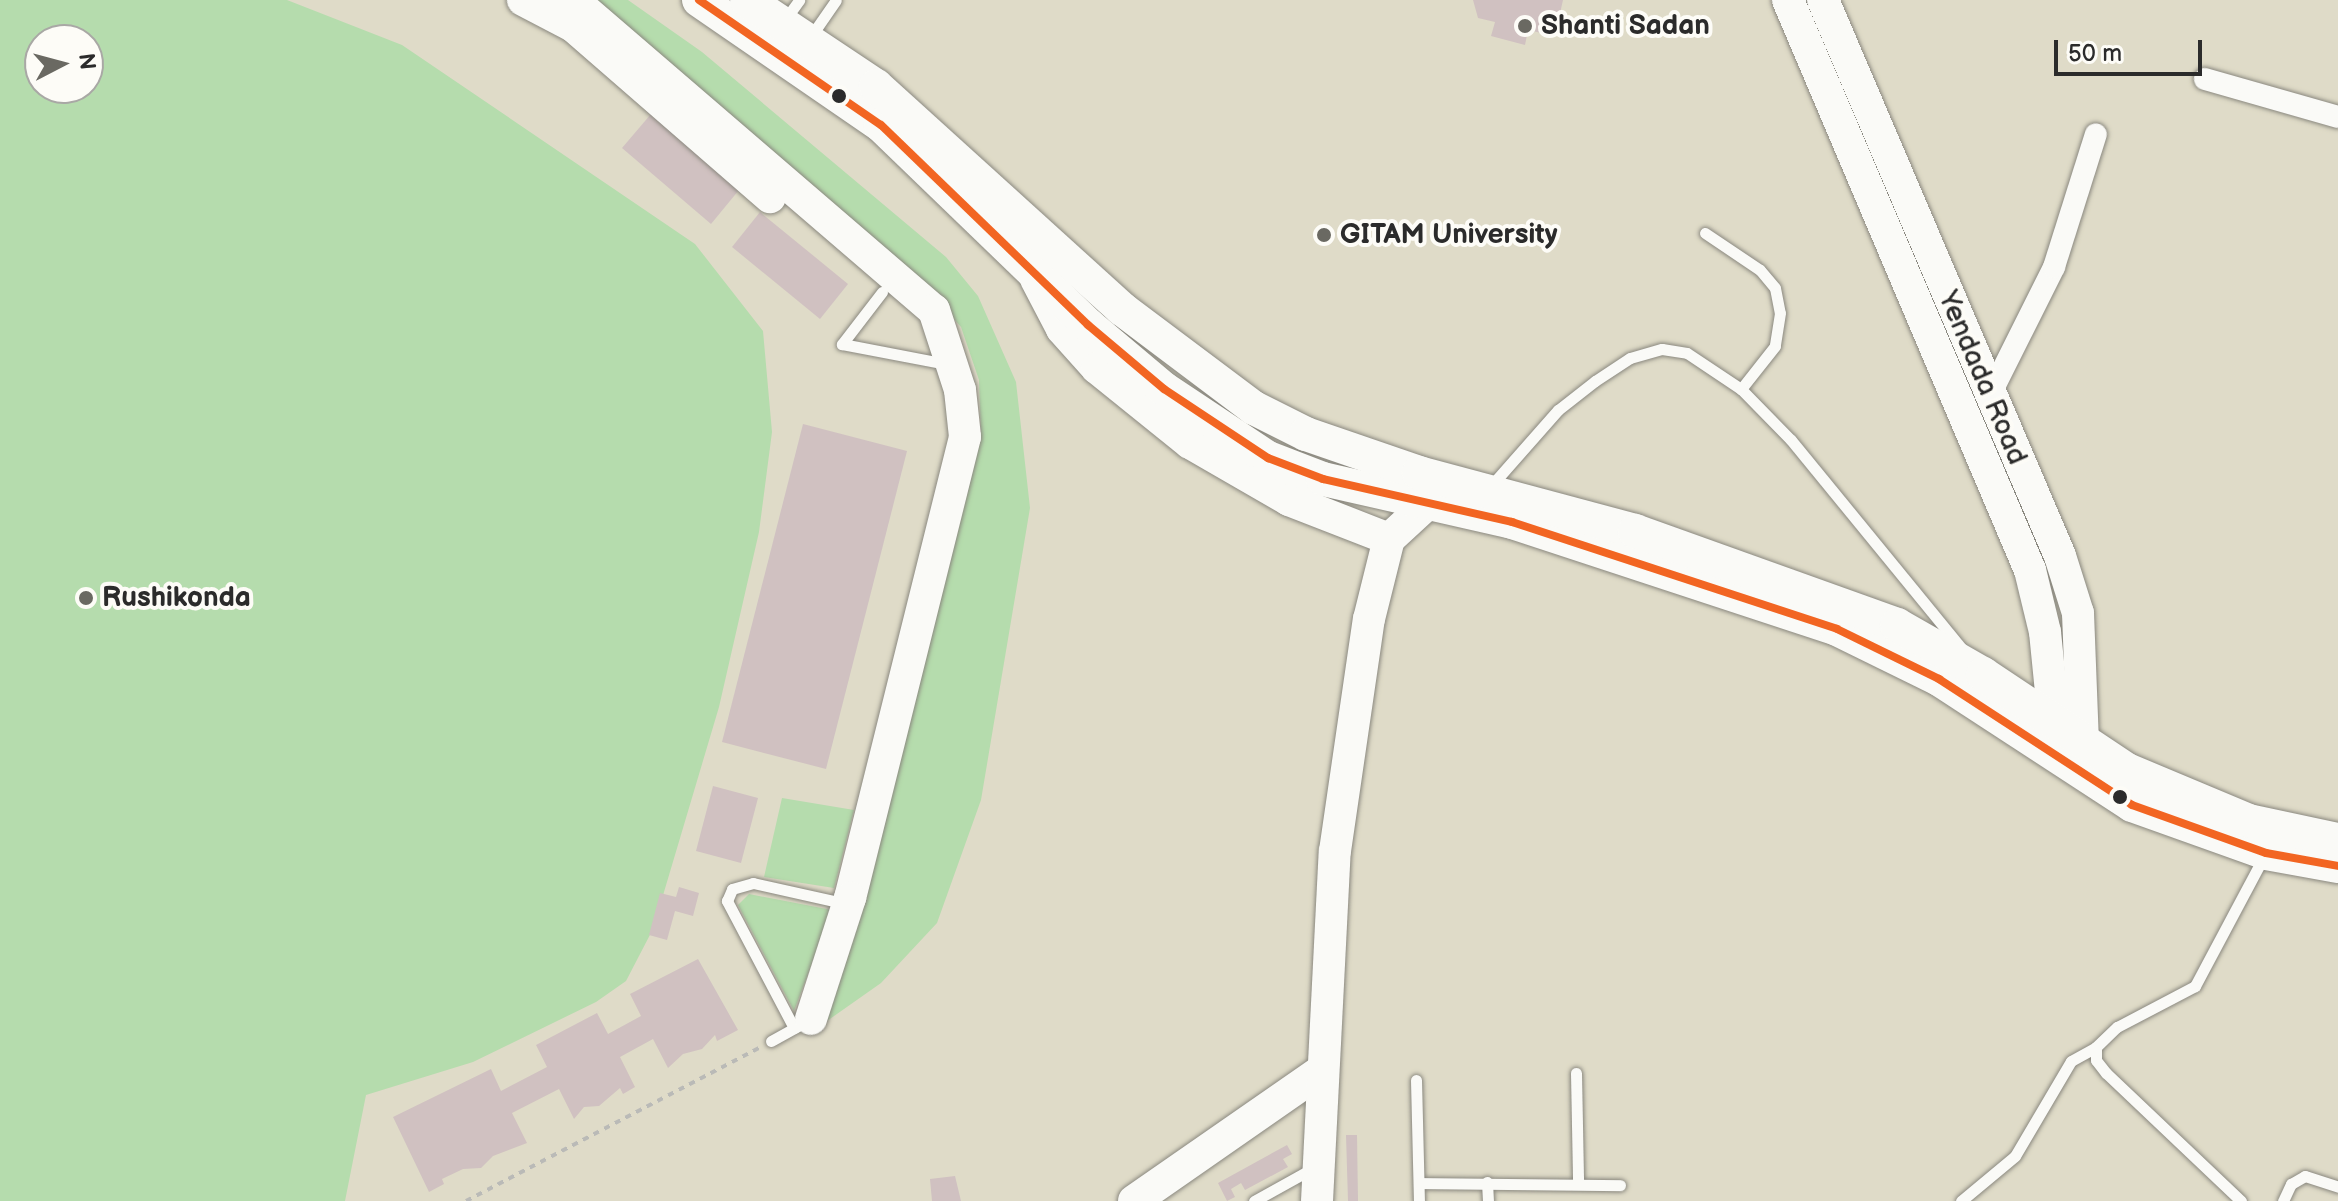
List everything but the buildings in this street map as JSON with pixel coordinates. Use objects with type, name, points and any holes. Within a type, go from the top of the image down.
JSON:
[{"type":"main road","points":[[699,0],[881,125],[1033,273],[1164,389],[1268,458],[1323,479],[1427,504],[1485,501],[1635,531],[1856,609],[1897,625],[1983,674],[2132,805],[2266,853],[2338,866]]},
{"type":"main road","points":[[747,0],[796,22],[876,86],[1122,309],[1254,408],[1320,439],[1837,629],[2065,745],[2209,807],[2295,834],[2338,840]]},
{"type":"street","points":[[523,0],[573,26],[919,323],[951,364]]},
{"type":"street","points":[[573,0],[934,310],[960,390],[965,437],[848,904],[803,1024]]},
{"type":"street","name":"Yendada Road","points":[[1788,0],[2030,570],[2045,632],[2065,745]]},
{"type":"street","name":"Yendada Road","points":[[1823,0],[2060,556],[2078,613],[2065,745]]},
{"type":"street","points":[[2205,79],[2338,117]]},
{"type":"street","points":[[1990,395],[2054,267],[2096,134]]},
{"type":"street","points":[[1033,273],[1062,329],[1097,368],[1190,443],[1289,500],[1389,539]]},
{"type":"street","points":[[1317,1201],[1315,1167],[1335,851],[1369,619],[1389,539],[1427,504]]},
{"type":"street","points":[[1134,1201],[1321,1071]]},
{"type":"lane","points":[[796,22],[836,0]]},
{"type":"lane","points":[[1705,233],[1760,270],[1775,288],[1780,313],[1775,346],[1741,389]]},
{"type":"lane","points":[[882,292],[842,344],[951,364]]},
{"type":"lane","points":[[1485,501],[1558,410],[1630,358],[1662,349],[1687,353],[1741,389],[1817,470],[1983,674]]},
{"type":"lane","points":[[1961,1201],[2015,1156],[2071,1061],[2096,1047],[2117,1027],[2195,986],[2266,853]]},
{"type":"lane","points":[[771,1041],[803,1024],[727,901],[732,889],[753,883],[848,904]]},
{"type":"lane","points":[[2096,1047],[2096,1060],[2106,1073],[2241,1201]]},
{"type":"lane","points":[[1576,1073],[1578,1182]]},
{"type":"lane","points":[[1416,1080],[1419,1201]]},
{"type":"lane","points":[[1254,1201],[1315,1167]]},
{"type":"lane","points":[[2283,1201],[2297,1178],[2338,1187]]},
{"type":"lane","points":[[1487,1182],[1488,1201]]},
{"type":"lane","points":[[1419,1183],[1578,1182],[1620,1185]]},
{"type":"path","points":[[466,1201],[771,1041]]},
{"type":"green space","points":[[0,0],[287,0],[402,45],[695,244],[763,331],[772,432],[759,532],[719,707],[653,929],[626,981],[596,1002],[473,1062],[366,1095],[345,1201],[0,1201]]},
{"type":"green space","points":[[589,0],[628,0],[702,52],[946,257],[978,296],[1016,382],[1030,508],[981,800],[937,923],[881,983],[827,1021],[981,437],[979,380],[961,327],[919,279]]},
{"type":"green space","points":[[782,798],[854,810],[834,888],[764,877]]},
{"type":"green space","points":[[749,894],[832,910],[794,1011],[738,905]]},
{"type":"transit line","points":[[699,0],[881,125],[1088,325],[1164,389],[1268,458],[1323,479],[1512,522],[1837,629],[1939,679],[2132,805],[2266,853],[2338,866]]},
{"type":"place","name":"Shanti Sadan","points":[[1525,26]]},
{"type":"place","name":"GITAM University","points":[[1324,235]]},
{"type":"place","name":"Rushikonda","points":[[86,598]]}]
